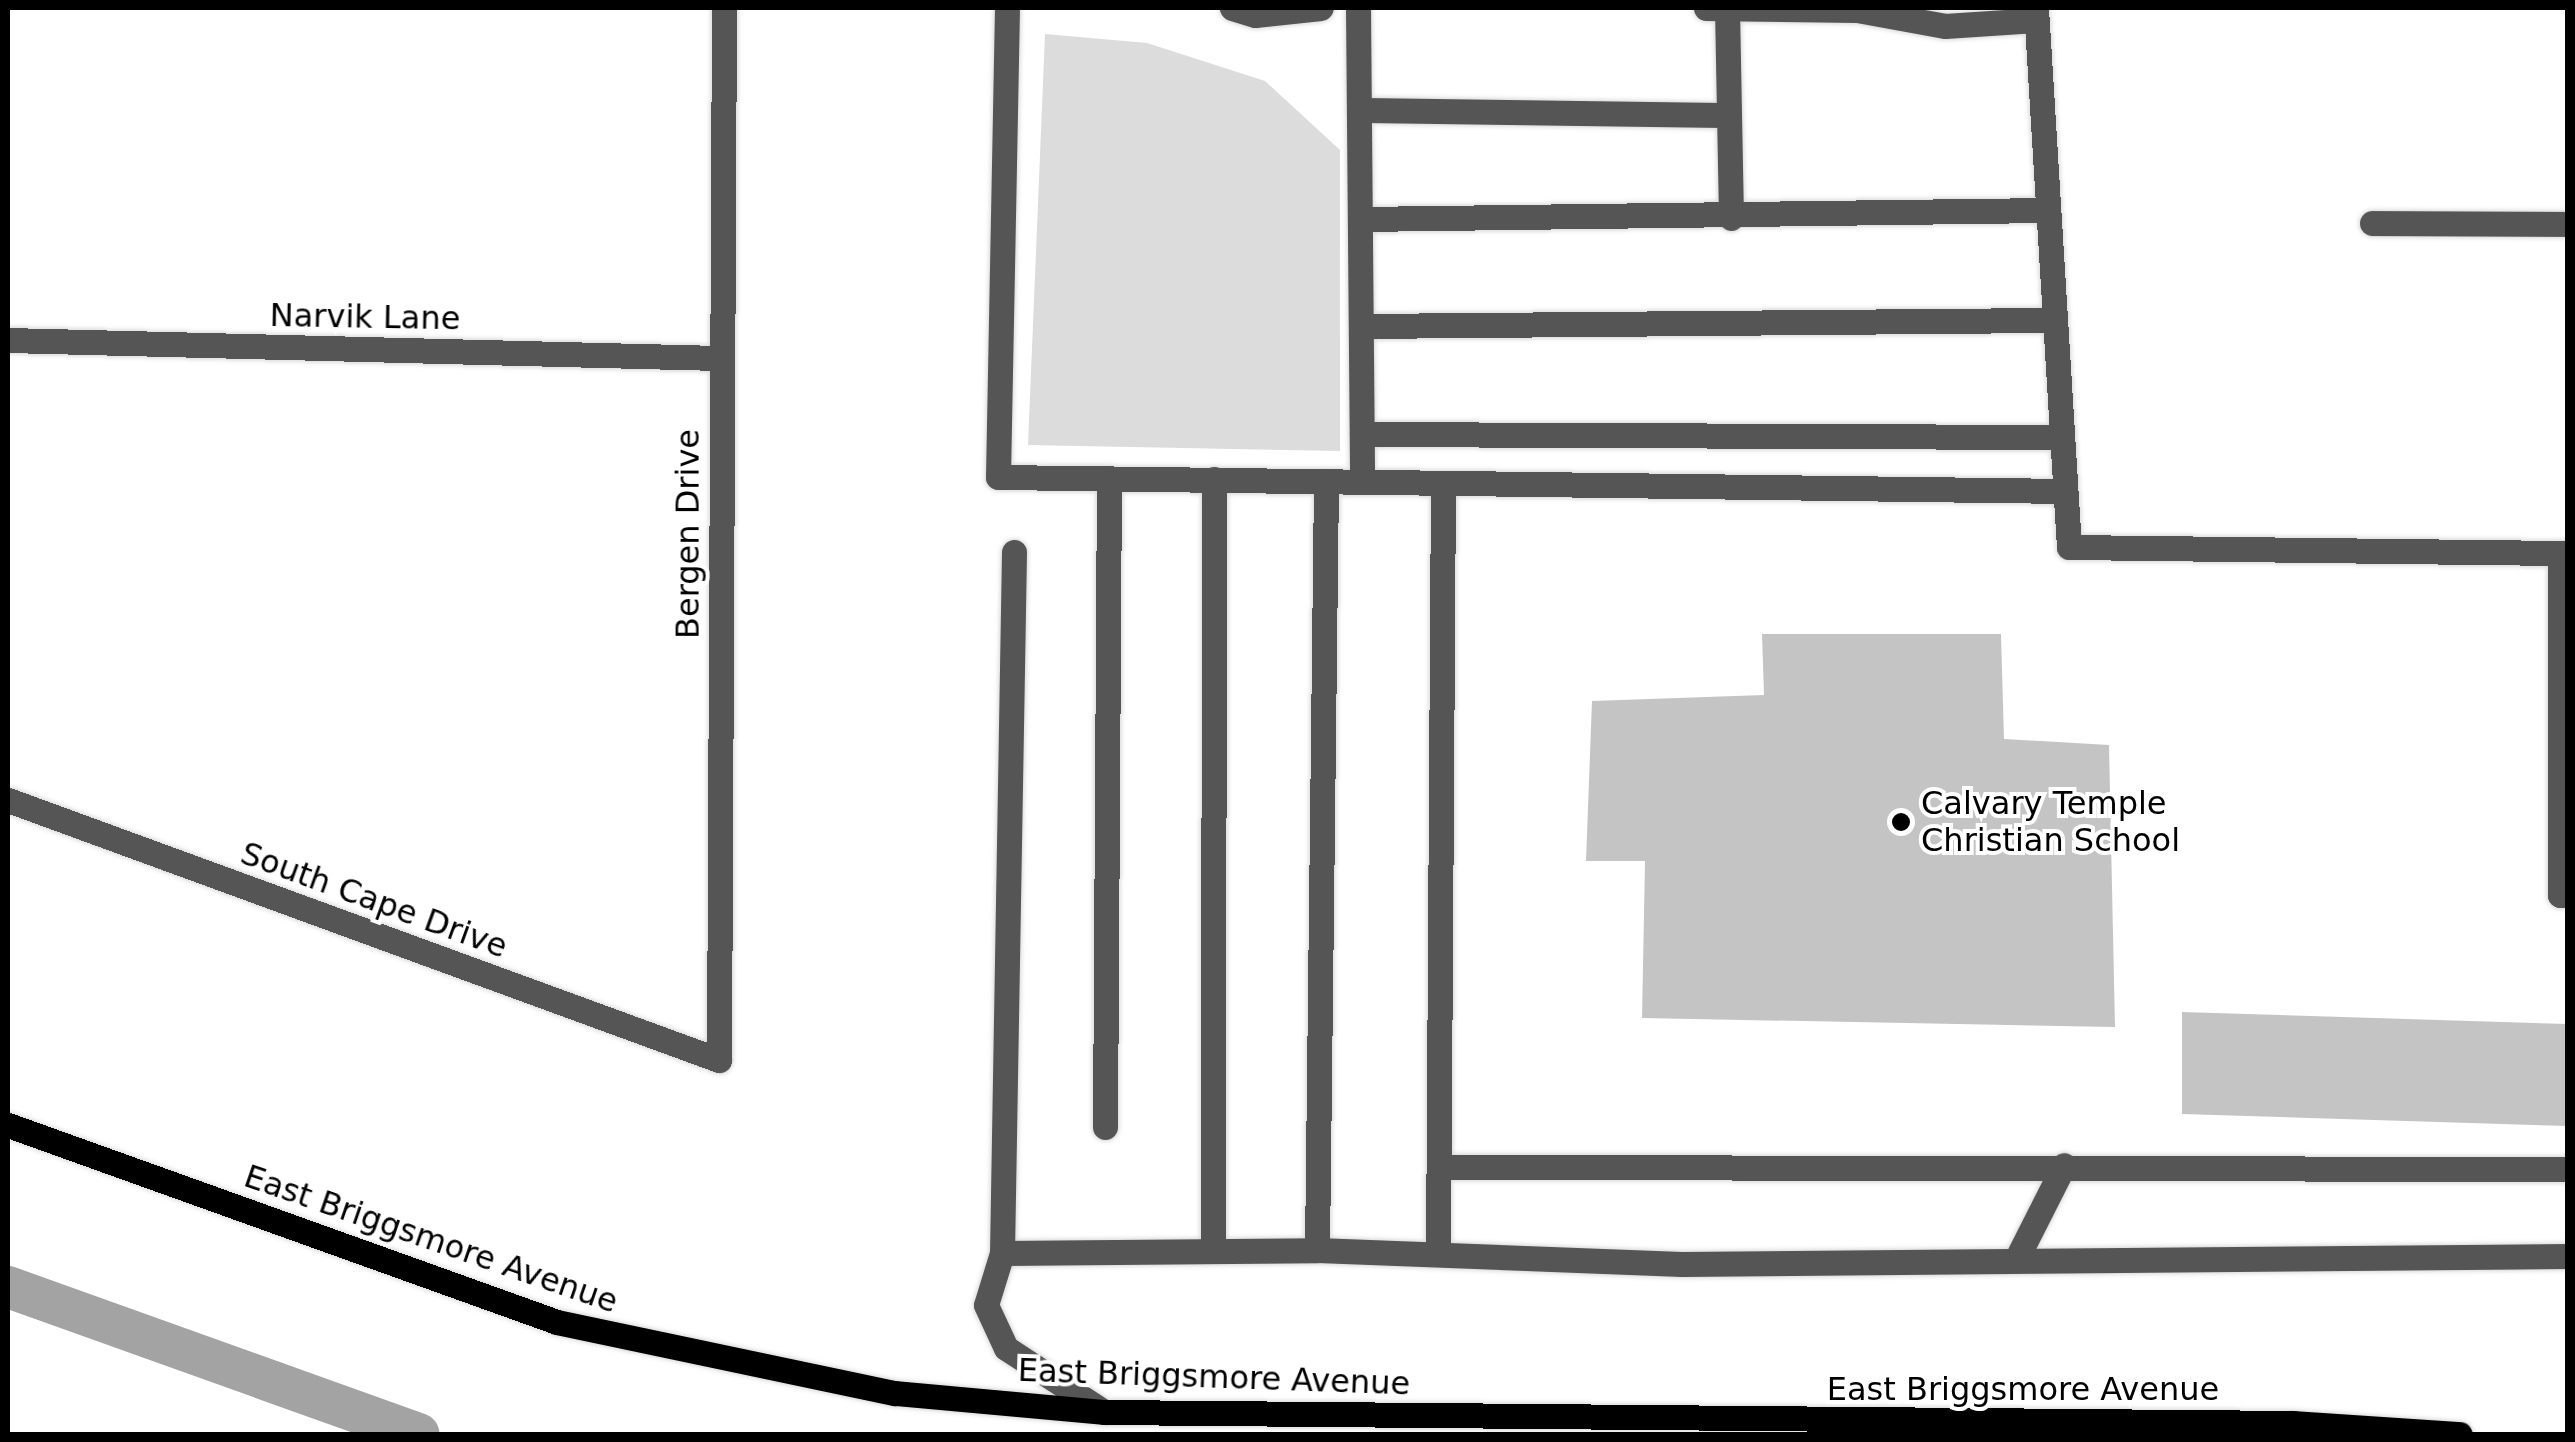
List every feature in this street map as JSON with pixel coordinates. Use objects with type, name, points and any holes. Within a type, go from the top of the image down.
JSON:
[{"type":"main road","name":"East Briggsmore Avenue","points":[[8,1125],[557,1322],[894,1393],[1104,1412],[2293,1423],[2460,1434]]},
{"type":"street","name":"Bergen Drive","points":[[719,1060],[724,8]]},
{"type":"street","points":[[1007,8],[998,477],[2062,491]]},
{"type":"street","points":[[1232,8],[1322,8]]},
{"type":"street","points":[[1358,8],[1362,482]]},
{"type":"street","points":[[1706,8],[1857,10],[1946,26],[2036,14],[2068,547],[2564,553],[2560,895],[2568,895]]},
{"type":"street","points":[[1727,8],[1731,218]]},
{"type":"street","points":[[1359,110],[1728,115]]},
{"type":"street","points":[[1360,219],[1731,218],[2047,210]]},
{"type":"street","points":[[2372,223],[2568,224]]},
{"type":"street","points":[[1360,326],[2053,320]]},
{"type":"street","name":"Narvik Lane","points":[[8,340],[721,358]]},
{"type":"street","points":[[1362,434],[2059,437]]},
{"type":"street","points":[[1105,1128],[1109,478]]},
{"type":"street","points":[[1214,480],[1214,1250]]},
{"type":"street","points":[[1318,1250],[1326,482]]},
{"type":"street","points":[[1438,1254],[1443,483]]},
{"type":"street","points":[[1014,552],[1002,1253],[986,1305],[1006,1348],[1104,1412]]},
{"type":"street","name":"South Cape Drive","points":[[8,800],[719,1060]]},
{"type":"street","points":[[2017,1258],[2064,1165]]},
{"type":"street","points":[[1439,1166],[2568,1168]]},
{"type":"street","points":[[1002,1253],[1318,1250],[1682,1264],[2568,1256]]},
{"type":"shaded area","points":[[1045,34],[1147,43],[1265,81],[1340,150],[1340,451],[1028,445]]},
{"type":"building","points":[[1762,634],[2001,634],[2004,739],[2109,745],[2115,1027],[1642,1018],[1645,861],[1586,861],[1592,701],[1764,695]]},
{"type":"building","points":[[2182,1012],[2568,1024],[2568,1126],[2182,1114]]},
{"type":"waterway","points":[[8,1287],[419,1434]]},
{"type":"place","name":"Calvary Temple Christian School","points":[[1901,822]]}]
